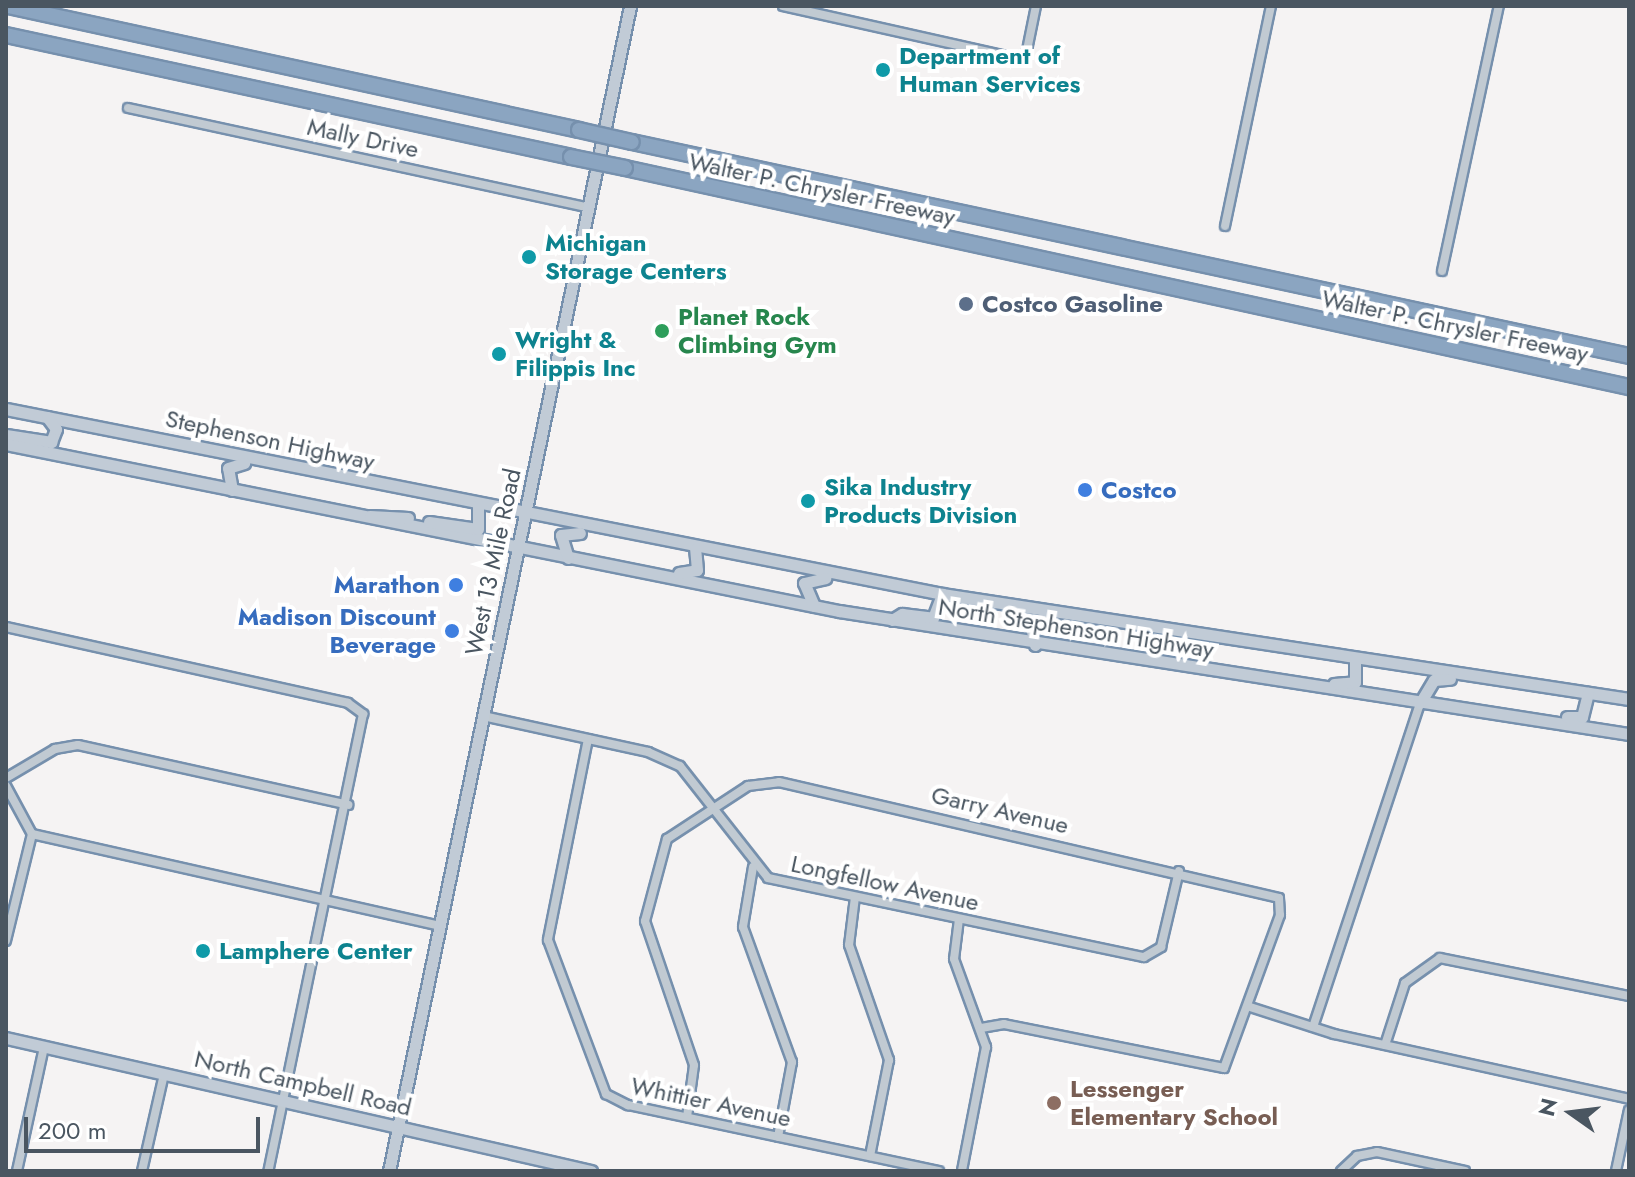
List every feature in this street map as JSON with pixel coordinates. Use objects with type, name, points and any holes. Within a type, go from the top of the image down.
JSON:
[{"type":"highway","name":"Walter P. Chrysler Freeway","points":[[8,6],[1629,356]]},
{"type":"highway","name":"Walter P. Chrysler Freeway","points":[[6,35],[1629,387]]},
{"type":"main road","name":"West 13 Mile Road","points":[[389,1171],[630,6]]},
{"type":"main road","name":"Stephenson Highway","points":[[6,409],[526,515]]},
{"type":"main road","points":[[6,435],[51,442],[56,429],[47,417]]},
{"type":"main road","points":[[6,444],[519,548]]},
{"type":"main road","points":[[232,490],[226,471],[239,462],[387,487]]},
{"type":"main road","points":[[366,517],[385,513],[473,530],[482,517],[478,505]]},
{"type":"main road","name":"North Stephenson Highway","points":[[526,515],[942,594],[1629,699]]},
{"type":"main road","points":[[568,558],[559,546],[566,531],[672,544]]},
{"type":"main road","name":"North Stephenson Highway","points":[[519,548],[814,606],[1035,645],[1629,734]]},
{"type":"main road","points":[[599,564],[691,575],[699,566],[695,549]]},
{"type":"main road","points":[[814,606],[803,593],[807,580],[853,577]]},
{"type":"main road","points":[[892,620],[902,614],[933,618],[942,594]]},
{"type":"main road","points":[[1035,645],[1028,629],[1035,618],[1137,626]]},
{"type":"main road","points":[[1235,676],[1346,686],[1357,675],[1355,659]]},
{"type":"main road","points":[[1420,703],[1439,678],[1538,685]]},
{"type":"main road","points":[[1467,710],[1577,718],[1588,708],[1588,693]]},
{"type":"main road","name":"North Campbell Road","points":[[6,1038],[591,1171]]},
{"type":"street","points":[[783,6],[1025,60],[1036,6]]},
{"type":"street","points":[[1225,226],[1271,6]]},
{"type":"street","points":[[1442,271],[1499,6]]},
{"type":"street","name":"Mally Drive","points":[[128,108],[589,208]]},
{"type":"street","points":[[6,627],[361,710],[365,725],[268,1171]]},
{"type":"street","points":[[1313,1027],[1420,703]]},
{"type":"street","points":[[483,716],[669,760],[715,806],[753,867],[743,927],[792,1062],[778,1137]]},
{"type":"street","name":"Whittier Avenue","points":[[588,739],[549,947],[606,1094],[687,1117],[939,1171]]},
{"type":"street","points":[[6,778],[55,749],[78,745],[348,805]]},
{"type":"street","name":"Garry Avenue","points":[[687,1117],[694,1065],[645,921],[664,844],[748,786],[779,782],[1179,871],[1279,898],[1250,1007]]},
{"type":"street","points":[[6,786],[32,834],[6,941]]},
{"type":"street","points":[[32,834],[439,926]]},
{"type":"street","name":"Longfellow Avenue","points":[[753,867],[768,878],[1148,957],[1161,947],[1179,871]]},
{"type":"street","points":[[855,897],[851,950],[889,1060],[870,1156]]},
{"type":"street","points":[[959,919],[954,959],[981,1028],[986,1058],[962,1171]]},
{"type":"street","points":[[1385,1045],[1405,983],[1440,958],[1629,996]]},
{"type":"street","points":[[981,1028],[1004,1024],[1224,1068],[1250,1007],[1385,1045],[1629,1099]]},
{"type":"street","points":[[17,1171],[44,1047]]},
{"type":"street","points":[[142,1171],[164,1074]]},
{"type":"street","points":[[1616,1171],[1629,1110]]},
{"type":"street","points":[[1341,1171],[1357,1156],[1377,1152],[1465,1171]]},
{"type":"place","name":"Department of Human Services","points":[[883,70]]},
{"type":"place","name":"Michigan Storage Centers","points":[[529,257]]},
{"type":"place","name":"Costco Gasoline","points":[[966,304]]},
{"type":"place","name":"Planet Rock Climbing Gym","points":[[662,331]]},
{"type":"place","name":"Wright & Filippis Inc","points":[[499,354]]},
{"type":"place","name":"Costco","points":[[1085,490]]},
{"type":"place","name":"Sika Industry Products Division","points":[[808,501]]},
{"type":"place","name":"Marathon","points":[[456,585]]},
{"type":"place","name":"Madison Discount Beverage","points":[[452,631]]},
{"type":"place","name":"Lamphere Center","points":[[203,951]]},
{"type":"place","name":"Lessenger Elementary School","points":[[1054,1103]]}]
